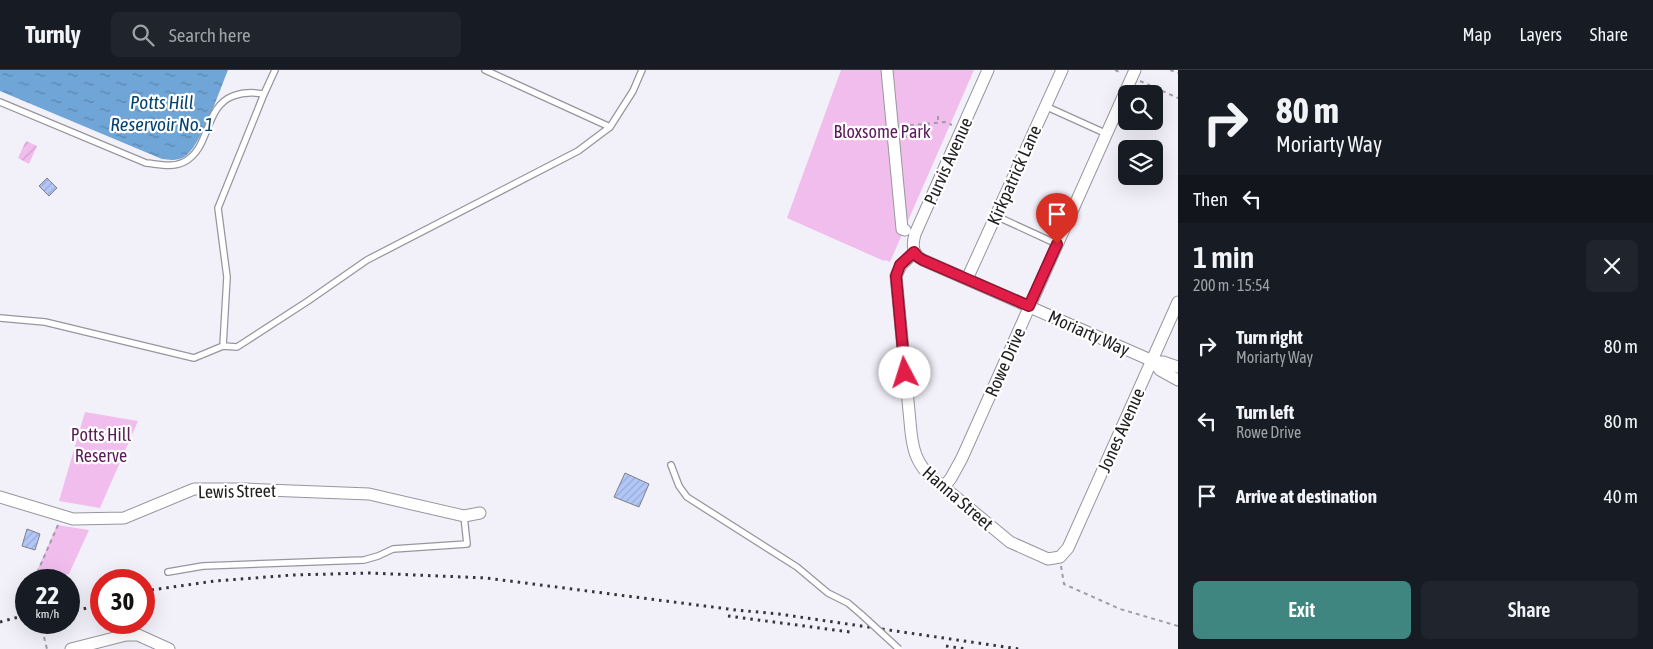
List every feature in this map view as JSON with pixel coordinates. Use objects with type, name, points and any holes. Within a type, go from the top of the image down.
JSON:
[{"type":"street","points":[[887,70],[902,229],[905,230]]},
{"type":"street","name":"Purvis Avenue","points":[[914,252],[915,234],[988,70]]},
{"type":"street","name":"Kirkpatrick Lane","points":[[967,279],[1062,70]]},
{"type":"street","name":"Rowe Drive","points":[[944,487],[954,474],[962,458],[1135,70]]},
{"type":"street","name":"Moriarty Way","points":[[914,252],[923,260],[1153,362],[1163,362],[1178,367]]},
{"type":"street","name":"Hanna Street","points":[[914,252],[900,265],[896,276],[911,432],[915,455],[920,465],[944,487],[1010,542],[1048,559],[1060,557]]},
{"type":"street","name":"Jones Avenue","points":[[1060,557],[1068,548],[1153,362],[1178,302]]},
{"type":"street","name":"Moriarty Way","points":[[1153,362],[1160,370],[1178,380]]},
{"type":"street","name":"Lewis Street","points":[[0,497],[73,519],[124,518],[194,490],[244,489],[369,494],[464,516],[480,513]]},
{"type":"street","points":[[71,649],[126,635],[138,635],[169,649]]},
{"type":"lane","points":[[223,346],[227,277],[218,208],[275,70]]},
{"type":"lane","points":[[485,70],[610,127]]},
{"type":"lane","points":[[0,318],[45,322],[194,358],[223,346],[237,348],[367,260],[578,150],[610,127],[633,91],[642,70]]},
{"type":"lane","points":[[0,102],[146,163],[168,165],[183,162],[196,152],[214,112],[222,102],[242,93],[254,92],[264,94]]},
{"type":"lane","points":[[0,107],[8,105]]},
{"type":"lane","points":[[1046,106],[1107,134]]},
{"type":"lane","points":[[996,216],[1057,244]]},
{"type":"lane","points":[[671,465],[679,486],[687,497],[797,567],[828,593],[848,602],[899,649]]},
{"type":"lane","points":[[168,572],[203,566],[364,560],[393,549],[467,544],[464,516]]},
{"type":"path","points":[[1115,70],[1120,72]]},
{"type":"path","points":[[1170,70],[1178,73]]},
{"type":"path","points":[[1163,91],[1178,98]]},
{"type":"path","points":[[938,116],[938,123]]},
{"type":"path","points":[[892,127],[945,122],[952,125]]},
{"type":"path","points":[[39,569],[61,516]]},
{"type":"path","points":[[1060,557],[1064,584],[1120,609],[1178,626]]},
{"type":"path","points":[[44,637],[46,649]]},
{"type":"green space","name":"Bloxsome Park","points":[[841,70],[974,70],[890,262],[787,218]]},
{"type":"green space","points":[[26,141],[37,146],[29,164],[18,158]]},
{"type":"green space","name":"Potts Hill Reserve","points":[[85,412],[138,421],[100,508],[59,501]]},
{"type":"green space","points":[[57,525],[89,530],[71,569],[38,569]]},
{"type":"water","name":"Potts Hill Reservoir No. 1","points":[[0,70],[228,70],[197,142],[184,157],[173,160],[162,159],[0,91]]},
{"type":"building","points":[[47,178],[57,188],[49,196],[39,186]]},
{"type":"building","points":[[625,473],[649,484],[639,507],[614,497]]},
{"type":"building","points":[[27,529],[40,534],[35,550],[22,546]]},
{"type":"railway","points":[[155,589],[215,581],[293,575],[369,573],[486,578],[779,614],[1019,649]]},
{"type":"railway","points":[[80,610],[90,607]]},
{"type":"railway","points":[[728,616],[850,632]]},
{"type":"railway","points":[[0,622],[15,618]]},
{"type":"railway","points":[[946,646],[966,649]]},
{"type":"route","points":[[905,373],[896,276],[900,265],[914,252],[923,260],[1029,306],[1057,244]]}]
